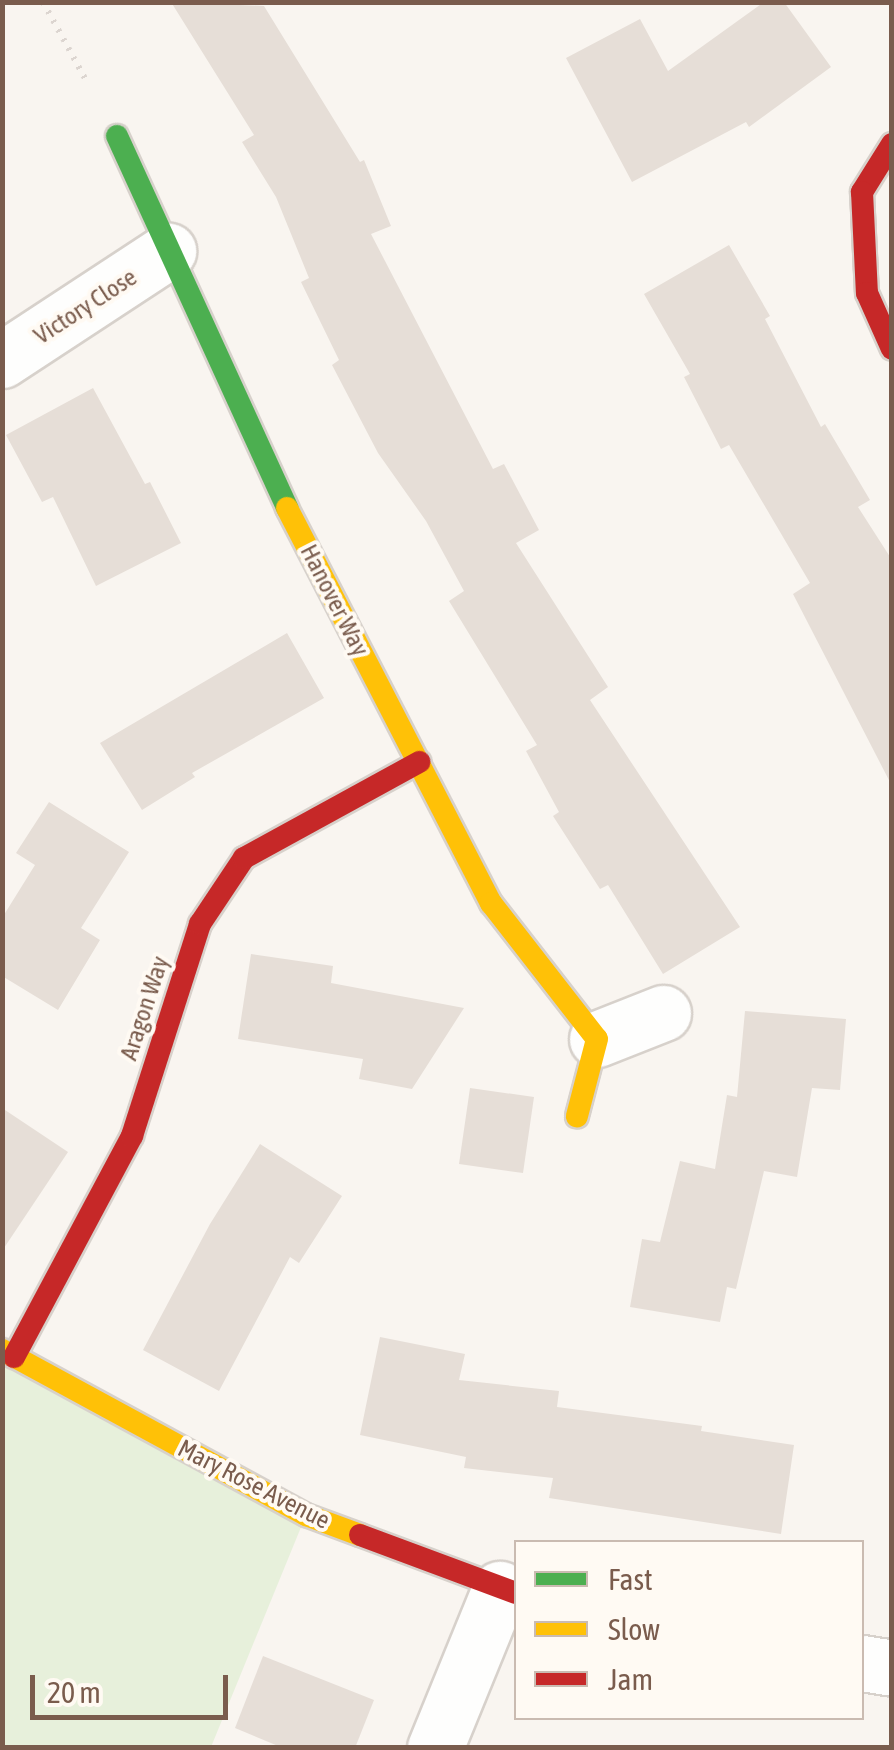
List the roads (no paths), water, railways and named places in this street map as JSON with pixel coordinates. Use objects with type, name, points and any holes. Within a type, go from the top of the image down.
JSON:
[{"type":"street","name":"Hanover Way","points":[[117,136],[271,477],[491,904],[597,1039]]},
{"type":"street","points":[[892,144],[862,192],[867,292],[892,350]]},
{"type":"street","name":"Victory Close","points":[[2,360],[168,251]]},
{"type":"street","name":"Aragon Way","points":[[8,1354],[132,1136],[200,924],[244,858],[418,762]]},
{"type":"street","points":[[577,1116],[597,1039],[662,1013]]},
{"type":"street","name":"Mary Rose Avenue","points":[[8,1354],[306,1515],[508,1591]]},
{"type":"street","points":[[435,1748],[508,1591]]},
{"type":"street","points":[[864,1664],[892,1668]]}]
